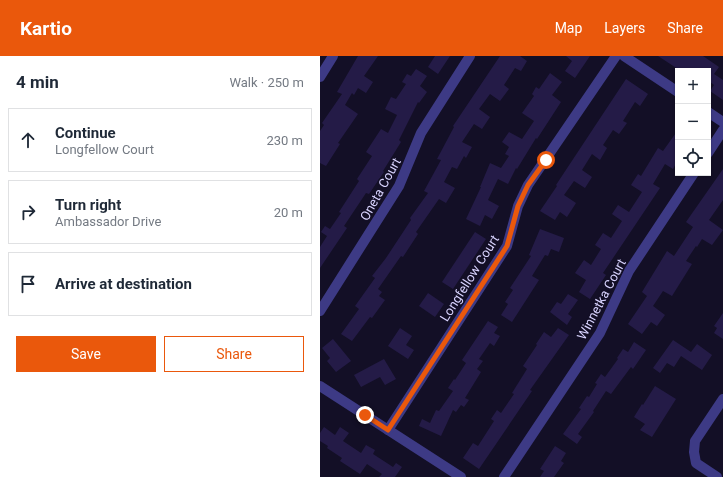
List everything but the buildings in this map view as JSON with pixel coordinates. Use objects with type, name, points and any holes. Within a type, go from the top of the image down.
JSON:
[{"type":"street","points":[[320,77],[333,56]]},
{"type":"street","name":"Oneta Court","points":[[320,312],[399,186],[421,132],[470,56]]},
{"type":"street","name":"Longfellow Court","points":[[388,430],[507,246],[518,206],[528,185],[616,56]]},
{"type":"street","points":[[624,56],[675,90]]},
{"type":"street","points":[[711,114],[723,122]]},
{"type":"street","points":[[711,148],[723,130]]},
{"type":"street","name":"Winnetka Court","points":[[504,477],[600,333],[629,271],[692,176]]},
{"type":"street","points":[[320,386],[461,477]]},
{"type":"street","points":[[717,477],[696,463],[694,452],[695,441],[723,399]]},
{"type":"route","points":[[365,415],[388,430],[507,246],[518,206],[528,185],[546,160]]}]
